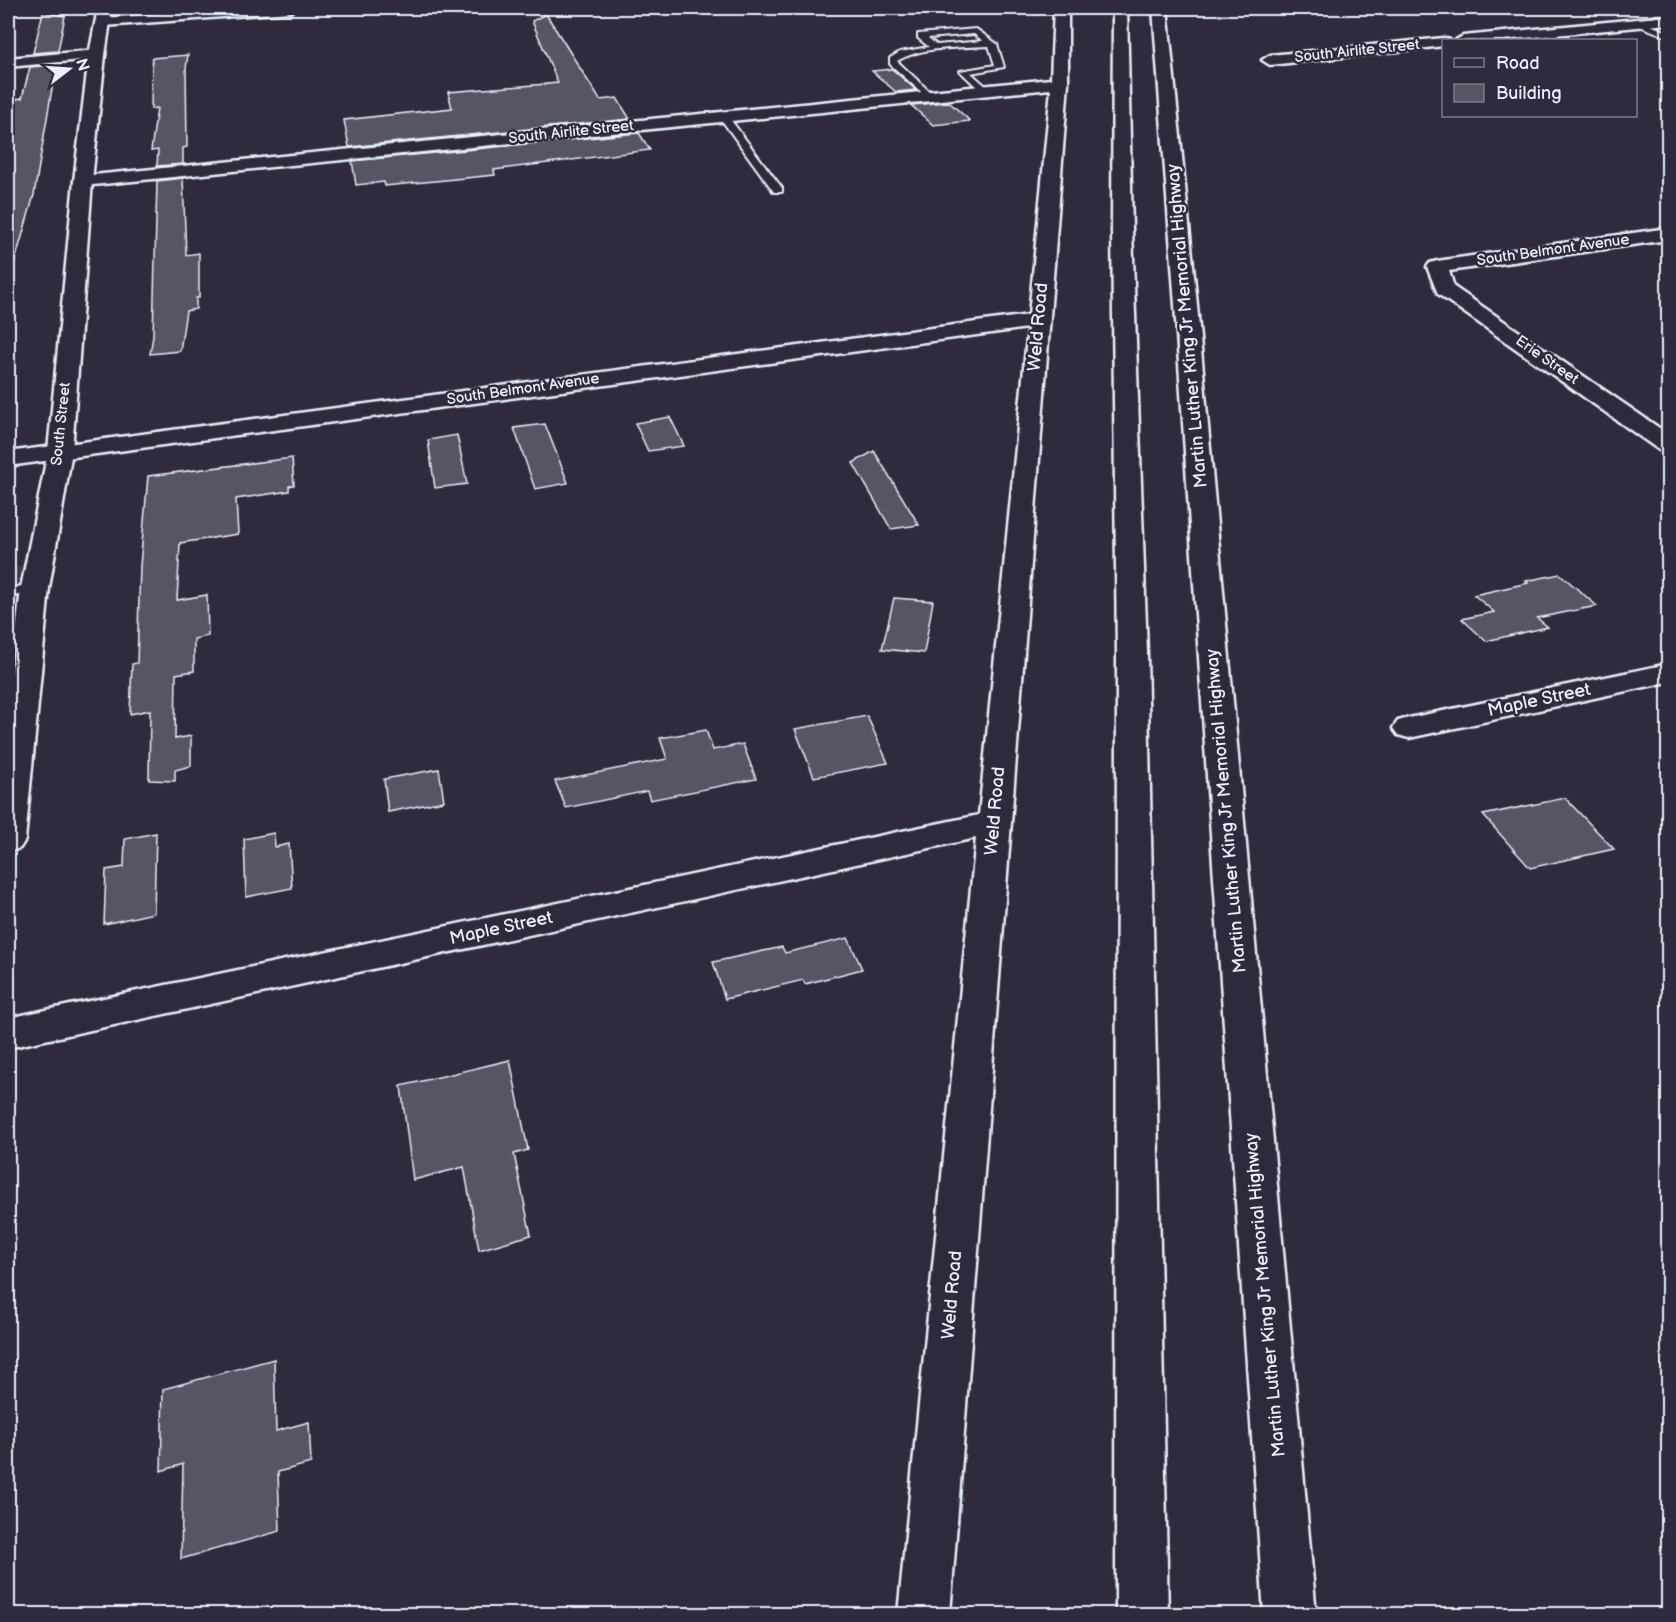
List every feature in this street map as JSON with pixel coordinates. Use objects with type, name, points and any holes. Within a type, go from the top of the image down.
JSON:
[{"type":"main road","points":[[105,15],[290,8]]},
{"type":"main road","name":"Weld Road","points":[[924,1614],[1060,83],[1044,8]]},
{"type":"main road","points":[[1120,8],[1122,229],[1132,653],[1142,1614]]},
{"type":"main road","name":"Martin Luther King Jr Memorial Highway","points":[[1160,8],[1187,317],[1290,1614]]},
{"type":"main road","name":"South Street","points":[[8,836],[35,588],[60,451],[83,182],[97,55],[105,15]]},
{"type":"main road","points":[[1473,39],[1668,20]]},
{"type":"main road","name":"South Airlite Street","points":[[1270,60],[1442,42]]},
{"type":"main road","points":[[8,63],[97,55]]},
{"type":"main road","name":"South Airlite Street","points":[[83,182],[1060,83]]},
{"type":"main road","name":"South Belmont Avenue","points":[[1437,267],[1668,234]]},
{"type":"main road","name":"Erie Street","points":[[1437,267],[1445,290],[1668,445]]},
{"type":"main road","name":"South Belmont Avenue","points":[[8,459],[1038,320]]},
{"type":"main road","name":"Maple Street","points":[[1409,728],[1668,673]]},
{"type":"main road","name":"Maple Street","points":[[8,1033],[994,823]]},
{"type":"lane","points":[[1640,23],[1668,35]]},
{"type":"lane","points":[[939,51],[921,36],[976,31],[991,43],[1000,67],[960,68],[985,90]]},
{"type":"lane","points":[[928,95],[894,64],[893,60],[903,54],[991,43]]},
{"type":"lane","points":[[724,117],[778,190]]},
{"type":"lane","points":[[8,593],[35,588]]},
{"type":"shaded area","points":[[30,564],[8,751],[8,567]]},
{"type":"building","points":[[43,12],[65,16],[58,51],[33,53]]},
{"type":"building","points":[[546,14],[600,100],[617,98],[630,119],[349,147],[344,120],[452,108],[448,92],[558,83],[532,21]]},
{"type":"building","points":[[188,55],[186,68],[187,147],[183,148],[183,164],[157,166],[158,150],[151,151],[157,108],[151,109],[152,58]]},
{"type":"building","points":[[56,65],[34,195],[15,261],[8,260],[8,185],[12,165],[8,165],[8,132],[16,99],[22,98],[30,67]]},
{"type":"building","points":[[892,69],[916,90],[896,92],[872,71]]},
{"type":"building","points":[[949,102],[970,121],[933,125],[911,105]]},
{"type":"building","points":[[639,133],[650,150],[494,170],[495,175],[385,186],[384,182],[356,185],[352,161]]},
{"type":"building","points":[[183,178],[186,255],[199,253],[199,298],[196,298],[196,309],[186,311],[180,351],[150,354],[153,336],[157,181]]},
{"type":"building","points":[[670,417],[684,446],[648,451],[635,423]]},
{"type":"building","points":[[545,424],[568,483],[535,489],[514,428]]},
{"type":"building","points":[[457,435],[467,484],[435,488],[428,440]]},
{"type":"building","points":[[874,451],[919,525],[891,529],[853,463]]},
{"type":"building","points":[[292,458],[294,485],[289,486],[289,491],[236,499],[238,534],[180,543],[177,600],[207,595],[208,636],[194,639],[194,671],[176,674],[175,739],[191,736],[191,766],[175,770],[175,781],[149,780],[150,710],[130,714],[132,664],[137,663],[140,566],[148,476]]},
{"type":"building","points":[[1560,574],[1597,606],[1537,618],[1548,627],[1486,641],[1462,619],[1494,612],[1474,595]]},
{"type":"building","points":[[894,598],[933,601],[924,653],[882,649]]},
{"type":"building","points":[[867,716],[888,763],[814,777],[795,729]]},
{"type":"building","points":[[706,730],[713,750],[743,744],[756,779],[650,800],[647,791],[566,808],[555,781],[667,759],[660,738]]},
{"type":"building","points":[[439,769],[444,801],[388,812],[384,779]]},
{"type":"building","points":[[1565,798],[1614,849],[1530,868],[1483,815]]},
{"type":"building","points":[[156,833],[154,913],[104,924],[106,870],[124,867],[125,839]]},
{"type":"building","points":[[274,833],[275,847],[289,844],[292,888],[246,897],[244,839]]},
{"type":"building","points":[[848,938],[862,969],[805,984],[803,980],[725,999],[713,962],[782,947],[785,953]]},
{"type":"building","points":[[510,1060],[528,1150],[514,1154],[531,1235],[479,1250],[464,1167],[413,1180],[401,1086]]},
{"type":"building","points":[[274,1359],[276,1431],[309,1422],[311,1463],[278,1472],[280,1531],[181,1559],[183,1464],[161,1471],[163,1389]]}]
